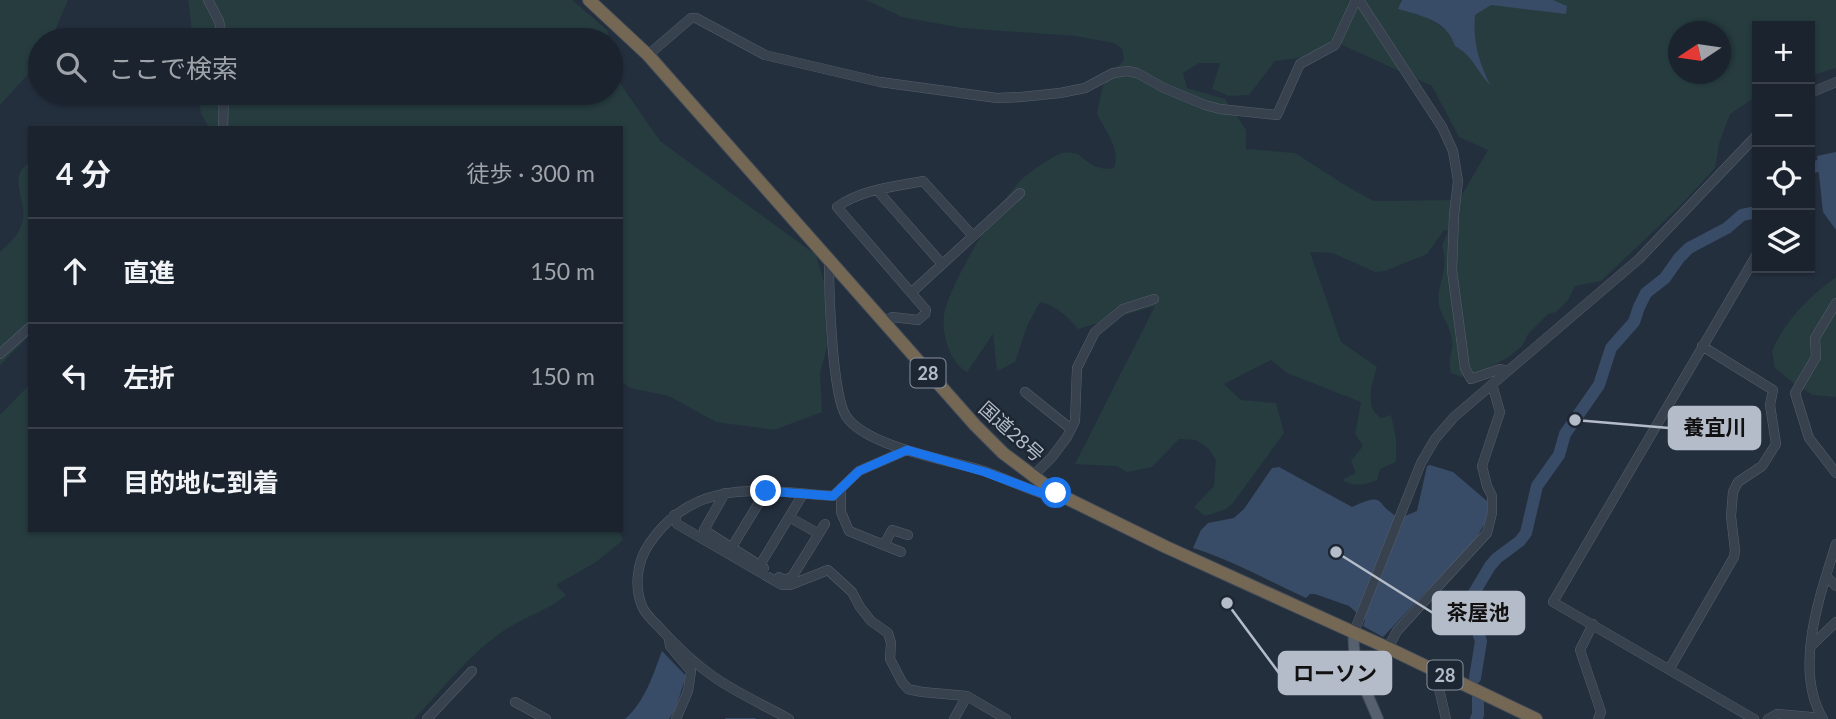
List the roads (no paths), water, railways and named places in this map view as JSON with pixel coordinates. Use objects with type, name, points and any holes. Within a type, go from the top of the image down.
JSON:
[{"type":"highway","name":"国道28号","points":[[589,0],[619,28]]},
{"type":"highway","name":"国道28号","points":[[623,32],[648,55],[980,431],[1033,477],[1056,493],[1166,547],[1354,632],[1536,719]]},
{"type":"main road","points":[[1354,632],[1352,649],[1355,662],[1378,719]]},
{"type":"street","points":[[208,0],[220,28]]},
{"type":"street","points":[[648,55],[691,18],[696,18],[765,55],[880,82],[997,98],[1060,93],[1085,88],[1113,73],[1128,71],[1138,73],[1164,88],[1205,105],[1236,111],[1277,114],[1300,64],[1335,45],[1357,0]]},
{"type":"street","points":[[1357,0],[1442,127],[1453,151],[1458,181],[1452,270],[1465,368],[1471,379],[1500,369],[1508,371]]},
{"type":"street","points":[[1815,91],[1836,82]]},
{"type":"street","points":[[223,126],[224,105]]},
{"type":"street","points":[[1354,632],[1421,463],[1454,416],[1639,259],[1752,140]]},
{"type":"street","points":[[883,322],[892,317],[918,320],[926,310],[836,207],[852,196],[923,181],[973,236]]},
{"type":"street","points":[[877,190],[943,264]]},
{"type":"street","points":[[912,292],[1020,193]]},
{"type":"street","points":[[829,262],[836,378],[846,416],[866,435],[907,450],[985,472],[1049,496],[1056,493]]},
{"type":"street","points":[[1752,262],[1553,602],[1754,719]]},
{"type":"street","points":[[1033,477],[1052,457],[1075,421],[1077,368],[1095,332],[1123,309],[1154,299]]},
{"type":"street","points":[[1836,303],[1815,338],[1816,357],[1794,393],[1809,438],[1836,473]]},
{"type":"street","points":[[0,354],[28,329]]},
{"type":"street","points":[[1670,668],[1734,557],[1731,504],[1733,492],[1738,482],[1762,466],[1776,444],[1770,405],[1773,390],[1702,346]]},
{"type":"street","points":[[1388,648],[1397,631],[1487,533],[1492,513],[1492,496],[1486,486],[1482,466],[1500,412],[1492,384]]},
{"type":"street","points":[[1025,392],[1071,429]]},
{"type":"street","points":[[789,719],[713,677],[669,638],[642,607],[638,573],[645,550],[657,532],[674,515],[700,502],[725,493],[748,490],[833,496],[859,471],[907,450]]},
{"type":"street","points":[[841,488],[841,512],[849,531],[901,552]]},
{"type":"street","points":[[732,547],[766,491]]},
{"type":"street","points":[[725,493],[704,530],[784,580],[792,577],[825,524]]},
{"type":"street","points":[[760,565],[803,494]]},
{"type":"street","points":[[674,515],[677,524],[782,585],[828,570],[852,592],[871,621],[888,633],[891,643],[890,659],[908,689],[967,696],[1006,719]]},
{"type":"street","points":[[789,517],[819,534]]},
{"type":"street","points":[[884,545],[892,530],[908,535]]},
{"type":"street","points":[[1823,718],[1815,706],[1812,691],[1811,647],[1815,609],[1836,544]]},
{"type":"street","points":[[1826,576],[1836,586]]},
{"type":"street","points":[[1811,647],[1836,622]]},
{"type":"street","points":[[1592,624],[1580,650],[1601,712],[1598,719]]},
{"type":"street","points":[[669,638],[670,646],[691,671],[688,691],[676,719]]},
{"type":"street","points":[[427,719],[472,671]]},
{"type":"street","points":[[1439,673],[1438,684],[1446,719]]},
{"type":"street","points":[[954,719],[967,696]]},
{"type":"street","points":[[515,702],[546,719]]},
{"type":"street","points":[[1769,719],[1777,714],[1823,718]]},
{"type":"water","points":[[1402,0],[1553,0],[1567,6],[1566,14],[1491,5],[1475,15],[1477,51],[1490,85],[1440,25],[1433,20],[1398,9]]},
{"type":"water","points":[[1836,152],[1836,230],[1823,212],[1817,156]]},
{"type":"water","points":[[1427,466],[1453,472],[1487,501],[1487,519],[1476,539],[1383,637],[1363,626],[1365,620],[1349,606],[1315,594],[1306,598],[1193,548],[1201,530],[1208,523],[1234,518],[1244,509],[1272,468],[1279,467],[1352,507],[1371,500],[1379,501],[1400,518],[1417,511]]},
{"type":"water","points":[[662,651],[686,676],[675,710],[669,719],[625,719],[643,696]]},
{"type":"waterway","points":[[1475,678],[1481,641],[1470,608],[1471,598],[1490,566],[1526,533],[1537,486],[1559,455],[1565,434],[1599,385],[1611,348],[1634,322],[1646,293],[1665,278],[1689,248],[1727,228],[1742,215],[1752,213]]},
{"type":"waterway","points":[[1476,719],[1478,697]]},
{"type":"waterway","points":[[726,719],[755,719]]},
{"type":"place","name":"養宜川","points":[[1575,420]]},
{"type":"place","name":"茶屋池","points":[[1336,552]]},
{"type":"place","name":"ローソン","points":[[1227,603]]}]
